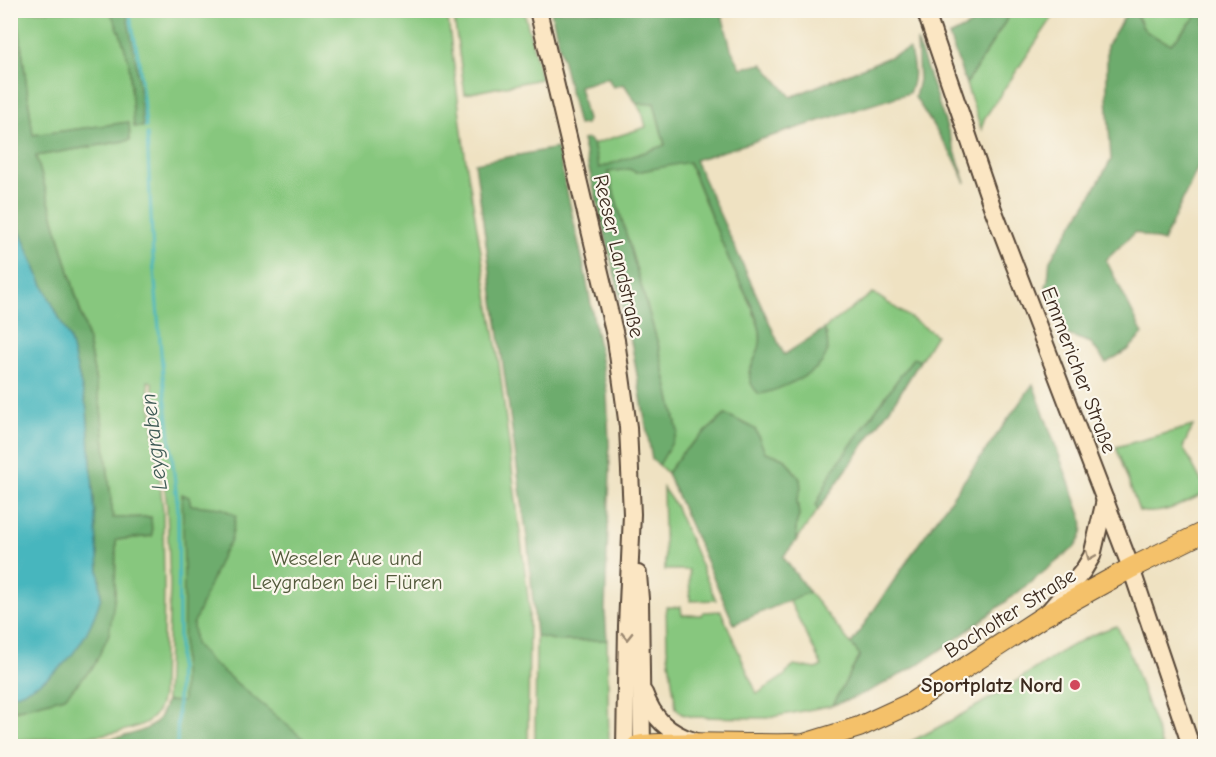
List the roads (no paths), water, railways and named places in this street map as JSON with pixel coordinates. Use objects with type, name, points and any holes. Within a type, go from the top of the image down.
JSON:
[{"type":"main road","name":"Bocholter Straße","points":[[781,747],[804,744],[859,727],[911,703],[1044,616],[1131,568],[1206,531]]},
{"type":"main road","name":"Bocholter Straße","points":[[634,745],[694,742],[739,745],[804,744]]},
{"type":"street","name":"Reeser Landstraße","points":[[538,10],[616,340],[628,427],[632,514],[634,745]]},
{"type":"street","name":"Emmericher Straße","points":[[925,10],[993,209],[1131,568],[1191,747]]},
{"type":"street","points":[[1044,616],[1083,571],[1092,556],[1105,500]]},
{"type":"street","name":"Reeser Landstraße","points":[[632,514],[640,599],[641,683],[634,745]]},
{"type":"street","points":[[641,683],[649,707],[662,724],[678,736],[694,742]]},
{"type":"water","points":[[10,201],[14,217],[42,283],[70,340],[87,409],[101,597],[88,630],[69,658],[44,681],[11,696]]},
{"type":"waterway","points":[[129,10],[139,61],[146,127]]},
{"type":"waterway","name":"Leygraben","points":[[147,134],[153,258],[178,509],[177,746]]},
{"type":"place","name":"Sportplatz Nord","points":[[1075,685]]},
{"type":"park label","name":"Weseler Aue und Leygraben bei Flüren","points":[[347,570]]}]
